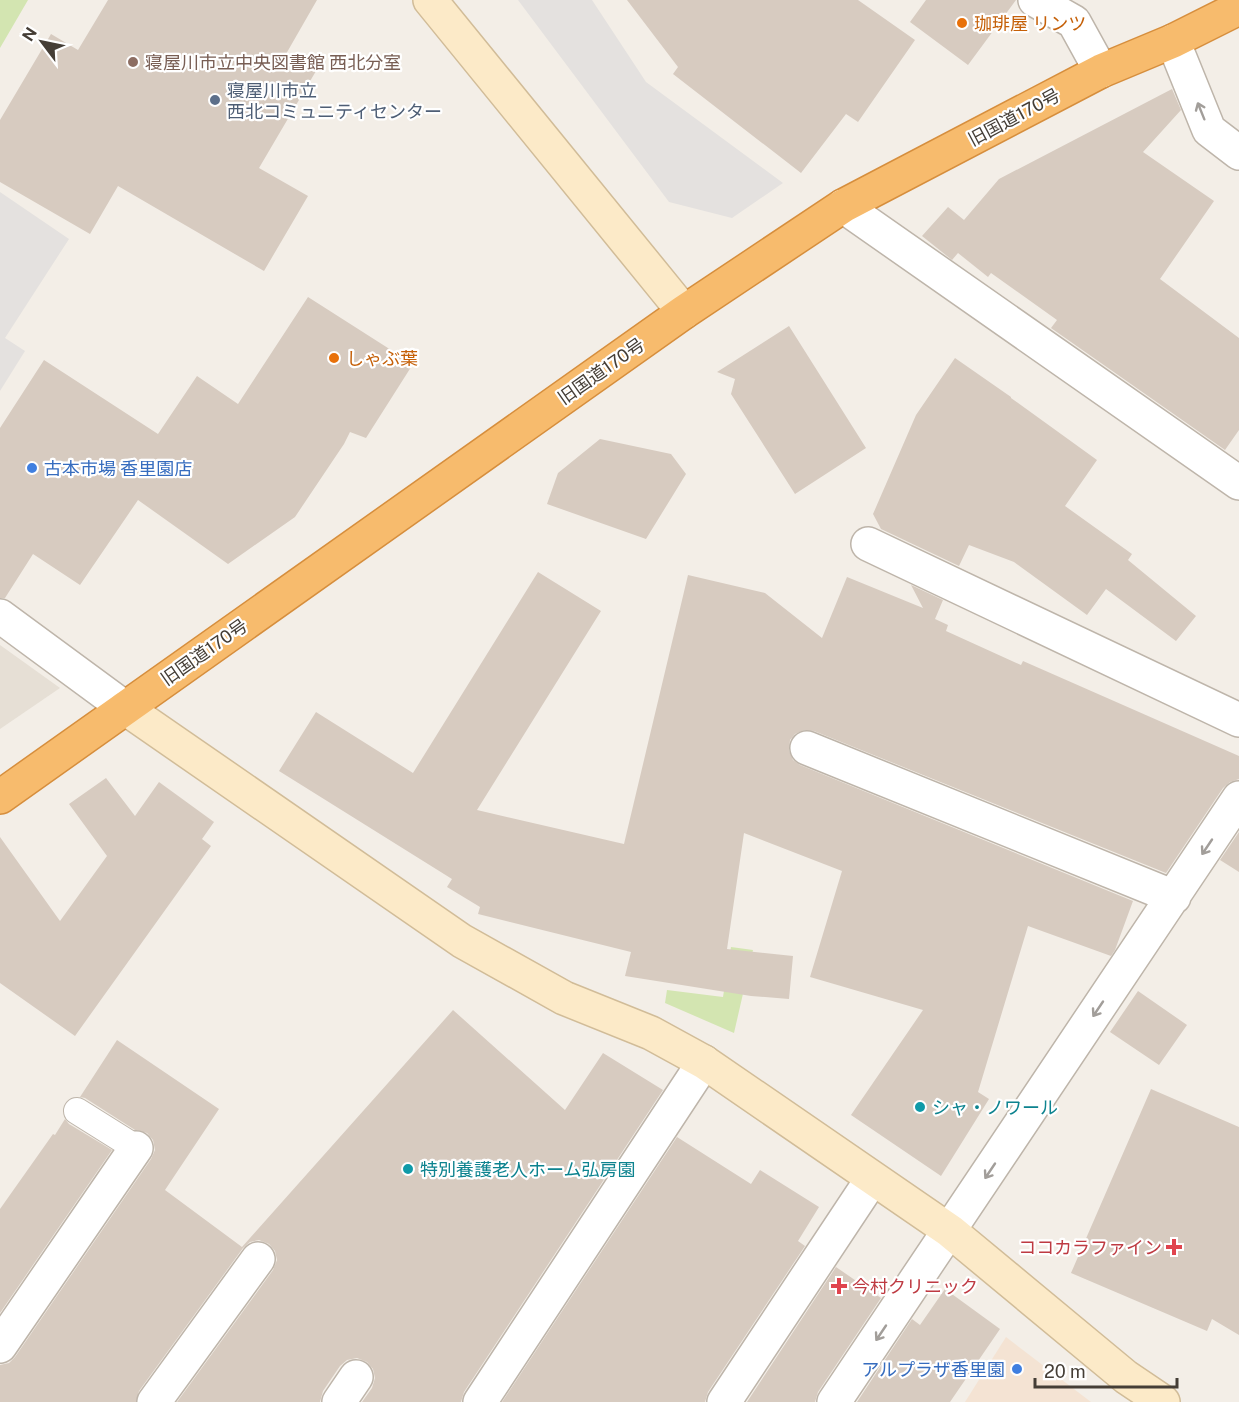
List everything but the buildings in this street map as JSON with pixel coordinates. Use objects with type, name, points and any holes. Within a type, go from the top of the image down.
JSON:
[{"type":"highway","name":"旧国道170号","points":[[0,797],[684,312],[843,206],[1101,71],[1173,41],[1239,8]]},
{"type":"street","points":[[430,0],[684,312]]},
{"type":"street","points":[[1035,0],[1074,22],[1101,71]]},
{"type":"street","points":[[1173,41],[1209,130],[1239,153]]},
{"type":"street","points":[[843,206],[1239,483]]},
{"type":"street","points":[[868,544],[1239,720]]},
{"type":"street","points":[[0,616],[125,708],[462,941],[564,998],[651,1033],[704,1062],[950,1232],[1126,1377],[1163,1402]]},
{"type":"street","points":[[807,748],[1174,897]]},
{"type":"street","points":[[834,1402],[1239,798]]},
{"type":"street","points":[[480,1402],[704,1062]]},
{"type":"street","points":[[0,1346],[136,1148]]},
{"type":"street","points":[[724,1402],[872,1179]]},
{"type":"street","points":[[154,1402],[258,1259]]},
{"type":"lane","points":[[76,1111],[136,1148]]},
{"type":"shaded area","points":[[518,0],[592,0],[646,82],[783,183],[732,218],[669,202]]},
{"type":"shaded area","points":[[0,192],[69,239],[5,338],[25,351],[0,391]]},
{"type":"shaded area","points":[[0,645],[60,688],[0,729]]},
{"type":"shaded area","name":"アルプラザ香里園","points":[[1006,1337],[1091,1402],[965,1402]]},
{"type":"green space","points":[[0,0],[28,0],[0,48]]},
{"type":"green space","points":[[731,947],[753,950],[734,1033],[665,1003],[667,990],[723,997]]},
{"type":"place","name":"珈琲屋 リンツ","points":[[962,23]]},
{"type":"place","name":"寝屋川市立中央図書館 西北分室","points":[[133,62]]},
{"type":"place","name":"寝屋川市立 西北コミュニティセンター","points":[[215,100]]},
{"type":"place","name":"しゃぶ葉","points":[[334,358]]},
{"type":"place","name":"古本市場 香里園店","points":[[32,468]]},
{"type":"place","name":"シャ・ノワール","points":[[920,1107]]},
{"type":"place","name":"特別養護老人ホーム弘房園","points":[[408,1169]]},
{"type":"place","name":"ココカラファイン","points":[[1174,1247]]},
{"type":"place","name":"今村クリニック","points":[[839,1286]]},
{"type":"place","name":"アルプラザ香里園","points":[[1017,1369]]}]
